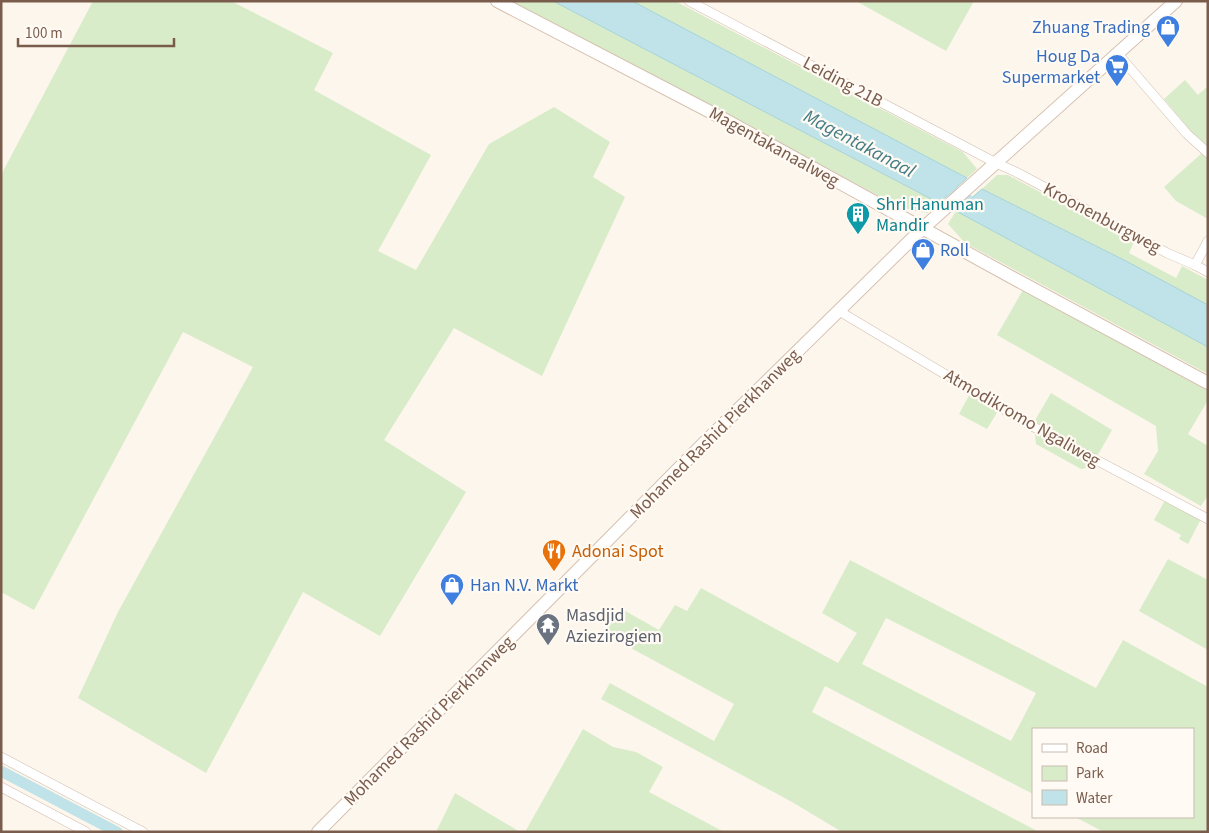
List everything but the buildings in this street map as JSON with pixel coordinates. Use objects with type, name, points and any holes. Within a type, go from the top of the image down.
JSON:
[{"type":"street","name":"Magentakanaalweg","points":[[497,1],[720,117],[922,229],[1208,383]]},
{"type":"street","name":"Leiding 21B","points":[[689,1],[996,163]]},
{"type":"street","name":"Mohamed Rashid Pierkhanweg","points":[[318,832],[712,436],[922,229],[1176,1]]},
{"type":"street","points":[[1118,53],[1187,134],[1208,153]]},
{"type":"street","name":"Kroonenburgweg","points":[[996,163],[1167,253],[1208,272]]},
{"type":"street","points":[[1195,265],[1208,241]]},
{"type":"street","name":"Atmodikromo Ngaliweg","points":[[839,312],[1030,425],[1208,519]]},
{"type":"street","points":[[1,756],[143,832]]},
{"type":"street","points":[[1,787],[86,832]]},
{"type":"green space","points":[[93,1],[231,1],[333,53],[314,90],[431,155],[378,251],[416,270],[489,144],[554,107],[610,142],[593,177],[625,197],[542,376],[454,328],[384,440],[466,492],[380,636],[303,592],[206,773],[78,698],[118,612],[253,367],[183,332],[34,610],[1,592],[1,175]]},
{"type":"green space","points":[[511,1],[553,1],[939,203],[927,213],[896,205]]},
{"type":"green space","points":[[632,1],[675,1],[963,152],[977,169],[967,178]]},
{"type":"green space","points":[[856,1],[974,1],[946,51]]},
{"type":"green space","points":[[1185,80],[1198,95],[1208,86],[1208,149],[1164,99]]},
{"type":"green space","points":[[1202,153],[1208,158],[1208,219],[1176,201],[1164,187]]},
{"type":"green space","points":[[997,175],[1008,175],[1134,242],[1129,253],[1176,278],[1182,266],[1208,280],[1208,305],[1126,261],[982,189]]},
{"type":"green space","points":[[956,211],[1208,347],[1208,374],[965,243],[948,224]]},
{"type":"green space","points":[[1023,290],[1208,391],[1208,400],[1188,434],[1208,446],[1208,495],[1201,506],[1144,474],[1158,451],[1156,426],[997,335]]},
{"type":"green space","points":[[972,390],[1001,406],[987,429],[959,414]]},
{"type":"green space","points":[[1051,393],[1112,430],[1091,467],[1081,469],[1036,444],[1034,422]]},
{"type":"green space","points":[[1168,495],[1203,515],[1188,544],[1179,539],[1181,535],[1154,520]]},
{"type":"green space","points":[[1168,559],[1208,580],[1208,650],[1139,611]]},
{"type":"green space","points":[[850,560],[1096,688],[1123,640],[1208,687],[1208,832],[1104,832],[1077,818],[1194,818],[1194,728],[1032,728],[1032,793],[825,686],[812,712],[1039,832],[842,832],[792,802],[601,699],[610,683],[714,741],[734,704],[605,634],[620,608],[659,630],[675,605],[687,611],[701,588],[838,663],[857,633],[822,613]],"holes":[[[886,618],[1036,693],[1011,741],[862,664]]]},
{"type":"green space","points":[[583,729],[613,747],[636,752],[663,767],[649,792],[724,832],[525,832]]},
{"type":"green space","points":[[455,793],[520,832],[436,832]]},
{"type":"water","points":[[553,1],[632,1],[967,178],[939,203]]},
{"type":"water","points":[[982,189],[1126,261],[1208,305],[1208,347],[956,211]]},
{"type":"waterway","name":"Magentakanaal","points":[[938,184],[981,207]]},
{"type":"waterway","points":[[1,771],[117,832]]},
{"type":"place","name":"Zhuang Trading","points":[[1168,48]]},
{"type":"place","name":"Houg Da Supermarket","points":[[1117,87]]},
{"type":"place","name":"Shri Hanuman Mandir","points":[[858,235]]},
{"type":"place","name":"Roll","points":[[923,271]]},
{"type":"place","name":"Adonai Spot","points":[[554,572]]},
{"type":"place","name":"Han N.V. Markt","points":[[452,606]]},
{"type":"place","name":"Masdjid Aziezirogiem","points":[[548,646]]}]
